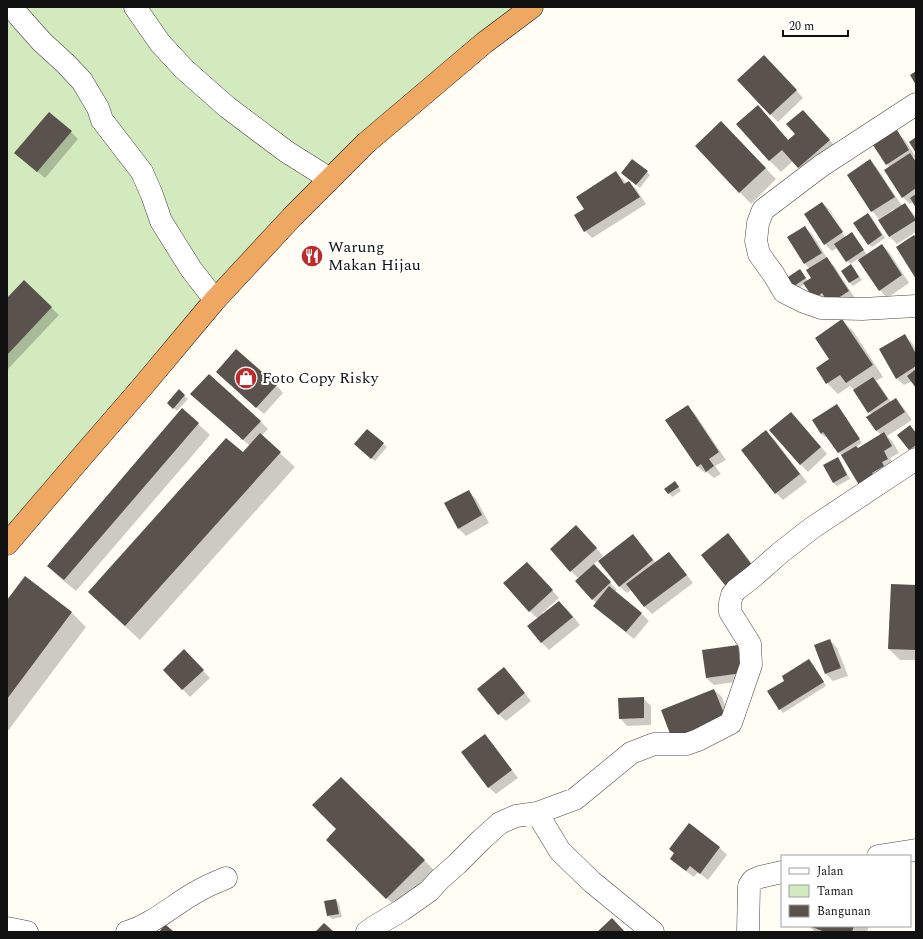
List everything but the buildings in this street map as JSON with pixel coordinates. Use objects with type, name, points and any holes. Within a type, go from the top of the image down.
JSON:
[{"type":"highway","points":[[7,544],[215,300],[293,216],[366,143],[484,43],[532,7]]},
{"type":"street","points":[[13,7],[18,15],[42,42],[82,81],[98,108],[102,120],[142,172],[161,221],[191,269],[215,300]]},
{"type":"street","points":[[135,7],[160,43],[184,69],[227,107],[286,152],[330,179]]},
{"type":"street","points":[[916,104],[821,166],[764,210],[758,223],[756,241],[759,254],[784,292],[804,302],[821,308],[862,309],[916,306]]},
{"type":"street","points":[[367,932],[429,892],[439,880],[480,840],[500,824],[516,816],[537,813],[575,799],[631,753],[654,744],[687,744],[731,723],[751,665],[750,644],[730,612],[732,595],[736,590],[812,528],[916,459]]},
{"type":"street","points":[[537,813],[560,850],[592,882],[653,932]]},
{"type":"street","points":[[884,855],[916,850]]},
{"type":"street","points":[[748,932],[749,886],[753,880],[781,872]]},
{"type":"street","points":[[127,932],[159,917],[200,890],[226,878]]},
{"type":"street","points":[[7,928],[27,932]]},
{"type":"green space","points":[[7,7],[516,7],[324,169],[47,480],[7,529]]},
{"type":"place","name":"Warung Makan Hijau","points":[[312,256]]},
{"type":"place","name":"Foto Copy Risky","points":[[246,378]]}]
